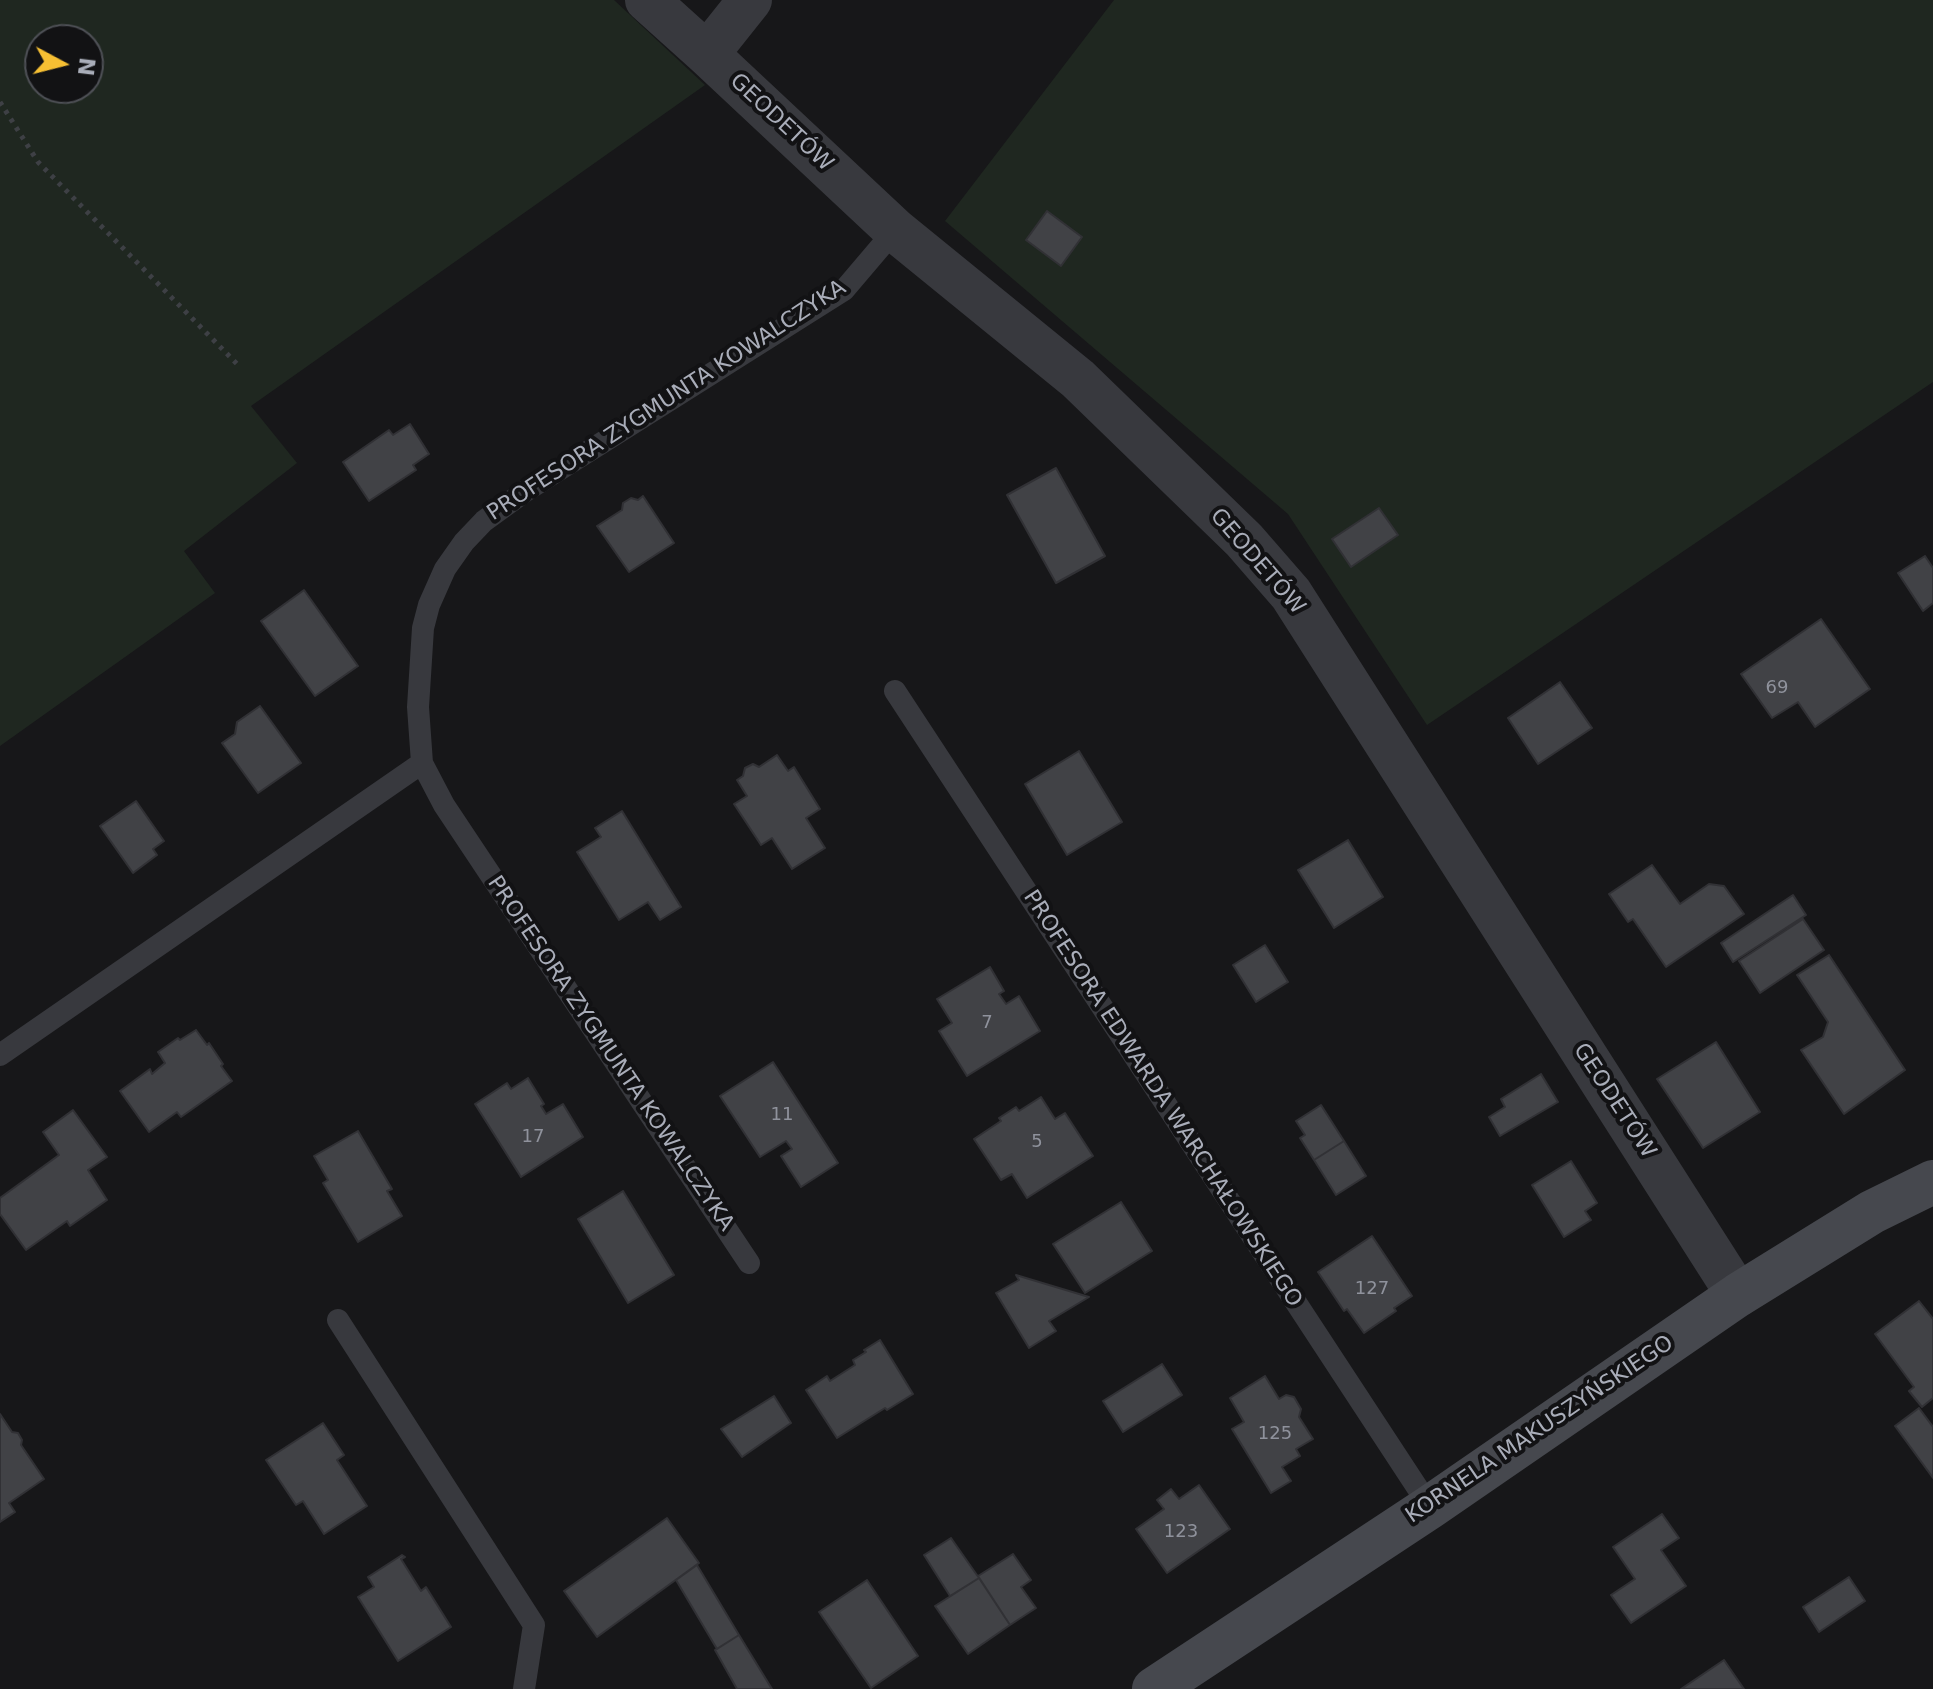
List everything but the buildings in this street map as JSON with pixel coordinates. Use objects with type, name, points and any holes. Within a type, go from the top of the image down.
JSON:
[{"type":"street","name":"GEODETÓW","points":[[647,0],[895,230],[1078,379],[1244,540],[1291,594],[1738,1295]]},
{"type":"street","points":[[707,54],[750,0]]},
{"type":"street","name":"KORNELA MAKUSZYŃSKIEGO","points":[[1154,1689],[1430,1507],[1738,1295],[1872,1212],[1933,1182]]},
{"type":"lane","name":"PROFESORA ZYGMUNTA KOWALCZYKA","points":[[749,1263],[444,805],[422,763],[418,707],[423,628],[429,605],[445,569],[484,521],[524,492],[844,290],[895,230]]},
{"type":"lane","name":"PROFESORA EDWARDA WARCHAŁOWSKIEGO","points":[[895,691],[1430,1507]]},
{"type":"lane","points":[[0,1055],[422,763]]},
{"type":"lane","points":[[338,1320],[534,1625],[524,1689]]},
{"type":"path","points":[[0,102],[38,162],[240,367]]},
{"type":"shaded area","points":[[0,0],[614,0],[705,85],[251,406],[297,463],[184,551],[215,593],[0,746]]},
{"type":"shaded area","points":[[1114,0],[1933,0],[1933,382],[1427,725],[1288,514],[945,221]]}]
